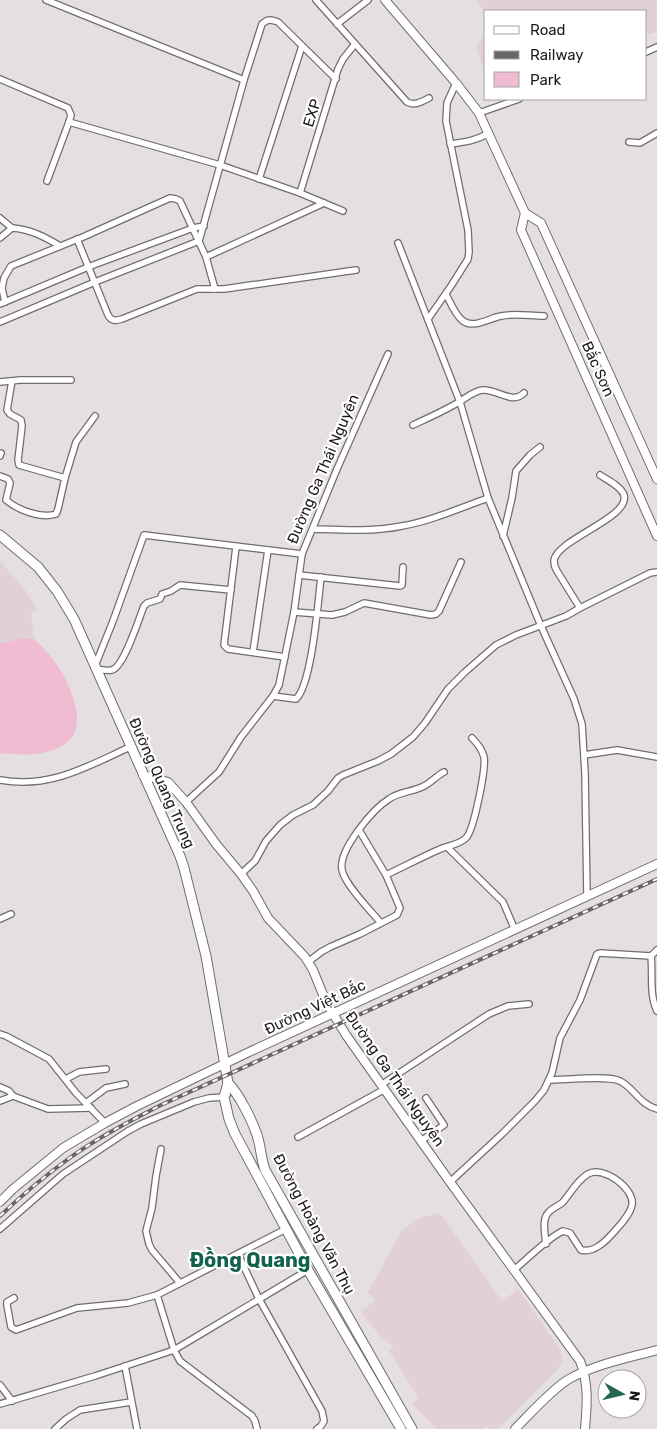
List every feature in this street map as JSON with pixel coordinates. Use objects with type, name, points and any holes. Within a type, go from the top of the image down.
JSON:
[{"type":"main road","name":"Đường Quang Trung","points":[[0,535],[38,568],[56,591],[74,620],[180,856],[206,956],[227,1079]]},
{"type":"main road","name":"Đường Hoàng Văn Thụ","points":[[227,1079],[236,1091],[257,1133],[261,1158],[266,1170],[412,1429]]},
{"type":"main road","name":"Đường Hoàng Văn Thụ","points":[[227,1079],[224,1097],[235,1134],[308,1270],[401,1429]]},
{"type":"main road","points":[[350,1342],[359,1336]]},
{"type":"street","points":[[46,0],[244,80]]},
{"type":"street","points":[[316,0],[406,102],[416,104],[429,98]]},
{"type":"street","points":[[337,24],[368,0]]},
{"type":"street","name":"Bắc Sơn","points":[[385,0],[456,83],[479,113],[525,213],[541,223],[657,479]]},
{"type":"street","points":[[200,241],[244,80],[262,24],[272,19],[278,22],[336,79]]},
{"type":"street","name":"EXP","points":[[300,193],[343,59],[355,44]]},
{"type":"street","points":[[259,180],[302,46]]},
{"type":"street","points":[[0,79],[68,108],[70,111],[69,122],[47,181]]},
{"type":"street","points":[[428,319],[468,259],[469,252],[468,230],[446,121],[447,103],[456,83]]},
{"type":"street","points":[[479,113],[516,100]]},
{"type":"street","points":[[69,122],[220,165],[300,193],[343,211]]},
{"type":"street","points":[[450,144],[469,142],[488,133]]},
{"type":"street","points":[[629,142],[640,143],[657,133]]},
{"type":"street","points":[[204,226],[193,228],[88,267],[3,303],[2,288],[4,278],[11,266],[170,198],[180,201],[193,228],[200,241],[215,289]]},
{"type":"street","points":[[206,257],[324,203]]},
{"type":"street","name":"Bắc Sơn","points":[[525,213],[521,230],[657,536]]},
{"type":"street","points":[[0,218],[12,228],[22,229],[42,236],[60,246]]},
{"type":"street","points":[[0,238],[12,228]]},
{"type":"street","points":[[77,239],[108,315],[114,320],[122,319],[197,289],[224,289],[356,270]]},
{"type":"street","points":[[0,322],[200,241]]},
{"type":"street","points":[[398,243],[460,402],[488,498],[541,626],[559,664],[582,724],[587,896]]},
{"type":"street","points":[[446,294],[459,316],[463,321],[470,324],[507,315],[544,316]]},
{"type":"street","name":"Đường Ga Thái Nguyên","points":[[186,802],[219,772],[241,737],[273,696],[279,685],[294,612],[302,554],[388,354]]},
{"type":"street","points":[[0,382],[70,380]]},
{"type":"street","points":[[12,381],[7,410],[10,414],[21,420],[19,465],[65,478]]},
{"type":"street","points":[[413,425],[460,402],[479,390],[492,390],[507,397],[515,398],[524,393]]},
{"type":"street","points":[[0,476],[8,479],[10,483],[3,499],[19,508],[36,514],[50,516],[56,514],[76,442],[95,416]]},
{"type":"street","points":[[503,536],[516,471],[530,454],[540,447]]},
{"type":"street","points":[[580,608],[557,571],[554,561],[563,548],[616,512],[624,501],[623,492],[600,475]]},
{"type":"street","points":[[312,529],[369,530],[402,526],[442,515],[488,498]]},
{"type":"street","points":[[231,590],[180,585],[162,594],[160,599],[147,603],[144,606],[125,654],[115,668],[111,670],[95,668],[144,534],[302,554]]},
{"type":"street","points":[[236,547],[225,648],[285,656]]},
{"type":"street","points":[[253,652],[268,550]]},
{"type":"street","points":[[294,612],[332,615],[364,604],[431,615],[436,614],[461,562]]},
{"type":"street","points":[[299,575],[400,586],[402,585],[403,568]]},
{"type":"street","points":[[241,874],[255,860],[269,837],[285,820],[313,805],[338,778],[378,762],[413,737],[426,723],[451,685],[496,645],[516,635],[566,616],[650,573],[657,572]]},
{"type":"street","points":[[273,696],[294,700],[298,698],[306,679],[321,577]]},
{"type":"street","points":[[386,875],[464,840],[472,828],[484,764],[483,753],[472,738]]},
{"type":"street","points":[[0,780],[27,783],[57,778],[130,747]]},
{"type":"street","points":[[584,755],[617,750],[657,757]]},
{"type":"street","points":[[381,923],[360,899],[343,874],[343,858],[358,830],[374,811],[388,799],[424,787],[444,772]]},
{"type":"street","name":"Đường Ga Thái Nguyên","points":[[143,775],[168,782],[186,802],[216,844],[241,874],[268,918],[308,962],[333,1014],[346,1035],[450,1182],[568,1343],[585,1372]]},
{"type":"street","points":[[308,962],[326,949],[397,914],[400,908],[386,875],[358,830]]},
{"type":"street","points":[[447,846],[503,902],[514,930]]},
{"type":"street","name":"Đường Việt Bắc","points":[[0,1202],[63,1148],[137,1106],[657,864]]},
{"type":"street","points":[[0,918],[11,914]]},
{"type":"street","points":[[450,1182],[484,1152],[535,1101],[549,1080],[554,1068],[560,1038],[580,1000],[597,954],[651,956],[657,950]]},
{"type":"street","points":[[651,956],[653,970],[652,998],[657,1011]]},
{"type":"street","points":[[298,1137],[383,1087],[488,1014],[508,1006],[529,1004]]},
{"type":"street","points":[[0,1034],[49,1059],[76,1093],[105,1123]]},
{"type":"street","points":[[66,1079],[79,1072],[106,1068]]},
{"type":"street","points":[[549,1080],[606,1078],[618,1080],[648,1106],[657,1108]]},
{"type":"street","points":[[0,1087],[9,1091],[13,1096],[48,1109],[88,1106],[106,1088],[125,1084]]},
{"type":"street","points":[[0,1229],[63,1174],[128,1131],[194,1102],[224,1097],[236,1091]]},
{"type":"street","points":[[0,1101],[13,1096]]},
{"type":"street","points":[[421,1141],[444,1124],[426,1098]]},
{"type":"street","points":[[161,1149],[147,1237],[148,1244],[152,1250],[180,1283]]},
{"type":"street","points":[[514,1270],[563,1231],[570,1233],[583,1251],[604,1244],[632,1207],[631,1194],[616,1180],[608,1176],[597,1172],[588,1174],[580,1180],[562,1203],[548,1212],[544,1224],[546,1244]]},
{"type":"street","points":[[14,1298],[7,1302],[7,1305],[11,1327],[16,1330],[77,1308],[128,1303],[157,1295],[286,1229]]},
{"type":"street","points":[[238,1254],[259,1299],[322,1411],[324,1420],[317,1429]]},
{"type":"street","points":[[0,1404],[174,1350],[308,1270]]},
{"type":"street","points":[[157,1295],[174,1350],[180,1362],[252,1416],[257,1429]]},
{"type":"street","points":[[516,1429],[558,1387],[568,1380],[600,1366],[657,1350]]},
{"type":"street","points":[[125,1366],[137,1429]]},
{"type":"street","points":[[585,1372],[587,1407],[585,1429]]},
{"type":"street","points":[[0,1385],[12,1401]]},
{"type":"street","points":[[56,1429],[66,1419],[80,1410],[131,1402]]},
{"type":"shaded area","points":[[476,0],[657,0],[657,32],[647,35],[647,10],[484,11]]},
{"type":"shaded area","points":[[484,35],[484,71],[476,47]]},
{"type":"shaded area","points":[[0,561],[23,587],[38,610],[31,612],[34,639],[47,652],[63,674],[76,711],[77,723],[72,737],[62,746],[44,753],[30,755],[0,753]]},
{"type":"shaded area","points":[[440,1213],[502,1301],[518,1289],[561,1350],[562,1361],[558,1369],[498,1429],[489,1429],[486,1426],[483,1429],[437,1429],[412,1404],[418,1398],[389,1351],[394,1347],[379,1335],[361,1312],[375,1300],[368,1292],[402,1230],[421,1217]]},
{"type":"green space","points":[[19,639],[34,639],[51,657],[71,692],[76,712],[75,731],[69,741],[60,747],[36,754],[0,753],[0,644]]},
{"type":"railway","points":[[0,1216],[34,1185],[71,1157],[126,1123],[161,1105],[657,879]]},
{"type":"district","name":"Đồng Quang","points":[[250,1260]]}]
